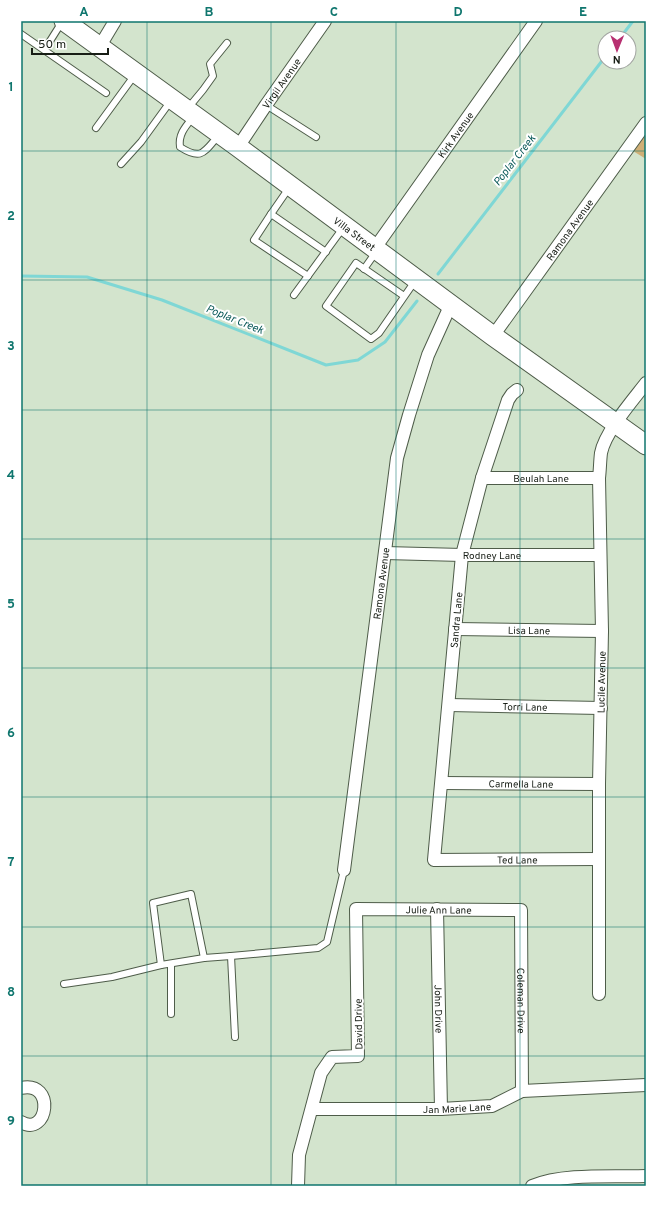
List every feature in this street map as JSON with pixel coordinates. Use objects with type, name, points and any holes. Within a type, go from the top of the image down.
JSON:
[{"type":"main road","name":"Villa Street","points":[[63,21],[185,108],[493,336],[646,445]]},
{"type":"street","points":[[100,46],[115,21]]},
{"type":"street","name":"Virgil Avenue","points":[[238,147],[325,21]]},
{"type":"street","name":"Kirk Avenue","points":[[376,249],[536,21]]},
{"type":"street","name":"Ramona Avenue","points":[[493,336],[646,123]]},
{"type":"street","name":"Ramona Avenue","points":[[344,870],[397,458],[428,356],[451,304]]},
{"type":"street","name":"Lucile Avenue","points":[[598,994],[600,859],[599,784],[602,631],[599,478],[601,452],[604,443],[616,424],[646,383]]},
{"type":"street","name":"Sandra Lane","points":[[434,860],[462,555],[482,478],[508,400],[517,390]]},
{"type":"street","name":"Beulah Lane","points":[[482,478],[599,478]]},
{"type":"street","name":"Rodney Lane","points":[[385,553],[462,555],[600,555]]},
{"type":"street","name":"Lisa Lane","points":[[456,629],[602,631]]},
{"type":"street","name":"Torri Lane","points":[[449,705],[601,708]]},
{"type":"street","name":"Carmella Lane","points":[[442,783],[599,784]]},
{"type":"street","name":"Ted Lane","points":[[434,860],[600,859]]},
{"type":"street","name":"Julie Ann Lane","points":[[356,909],[521,910]]},
{"type":"street","name":"David Drive","points":[[312,1109],[321,1073],[332,1057],[358,1056],[356,909]]},
{"type":"street","name":"John Drive","points":[[437,909],[441,1109]]},
{"type":"street","name":"Coleman Drive","points":[[521,910],[522,1091]]},
{"type":"street","name":"Jan Marie Lane","points":[[312,1109],[441,1109],[492,1106],[522,1091],[646,1085]]},
{"type":"street","points":[[21,1088],[36,1088],[40,1092],[44,1105],[44,1113],[38,1122],[33,1125],[27,1125],[21,1122]]},
{"type":"street","points":[[298,1186],[299,1155],[312,1109]]},
{"type":"street","points":[[532,1186],[544,1181],[566,1178],[646,1176]]},
{"type":"lane","points":[[45,49],[63,21]]},
{"type":"lane","points":[[21,34],[45,49],[106,93]]},
{"type":"lane","points":[[121,164],[141,142],[185,108],[204,90],[212,76],[210,64],[227,43]]},
{"type":"lane","points":[[96,128],[137,73]]},
{"type":"lane","points":[[266,105],[316,137]]},
{"type":"lane","points":[[185,108],[182,131],[179,139],[180,147],[187,152],[197,155],[204,152],[220,134]]},
{"type":"lane","points":[[291,186],[254,240],[308,276]]},
{"type":"lane","points":[[271,214],[326,252]]},
{"type":"lane","points":[[294,295],[346,226]]},
{"type":"lane","points":[[364,269],[376,249]]},
{"type":"lane","points":[[404,296],[356,263],[326,306],[371,340],[379,333],[417,279]]},
{"type":"lane","points":[[64,984],[112,977],[161,965],[204,958],[318,948],[327,942],[344,870]]},
{"type":"lane","points":[[161,965],[153,903],[191,894],[204,958]]},
{"type":"lane","points":[[231,956],[235,1037]]},
{"type":"lane","points":[[171,964],[171,1014]]},
{"type":"shaded area","points":[[646,133],[646,159],[633,151]]},
{"type":"waterway","name":"Poplar Creek","points":[[626,30],[633,21]]},
{"type":"waterway","name":"Poplar Creek","points":[[438,274],[597,67]]},
{"type":"waterway","name":"Poplar Creek","points":[[21,276],[87,277],[162,300],[326,365],[358,360],[385,342],[417,301]]}]
